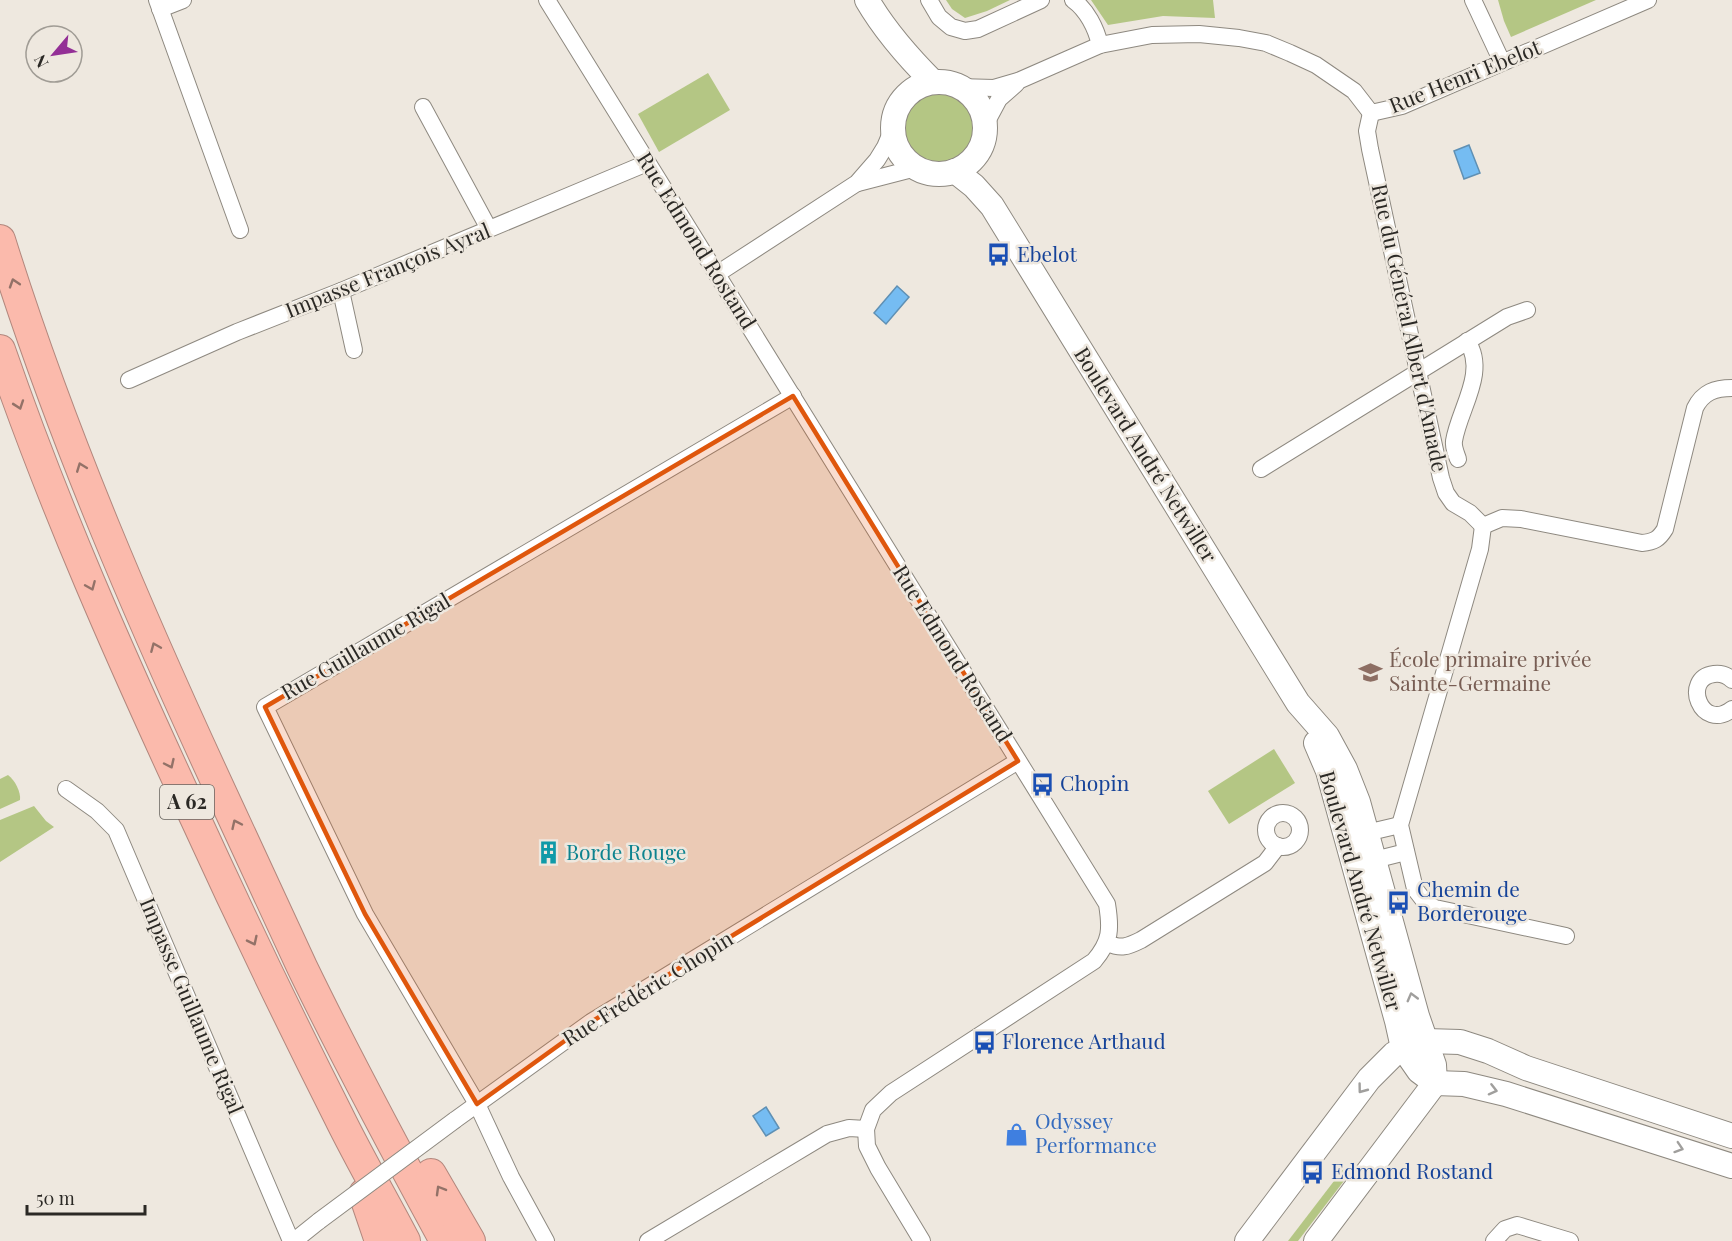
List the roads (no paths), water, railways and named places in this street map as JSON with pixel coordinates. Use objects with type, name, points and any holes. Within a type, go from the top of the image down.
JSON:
[{"type":"highway","name":"A 62","points":[[0,240],[15,288],[105,531],[176,695],[303,968],[445,1241]]},
{"type":"highway","name":"A 62","points":[[0,350],[24,420],[76,552],[143,706],[339,1117],[405,1241]]},
{"type":"highway","points":[[261,877],[470,1241]]},
{"type":"highway","points":[[339,1117],[380,1241]]},
{"type":"main road","points":[[867,0],[912,62],[933,82]]},
{"type":"main road","points":[[890,34],[901,66],[907,94]]},
{"type":"main road","points":[[933,82],[958,87],[966,91],[978,104],[982,115],[982,138],[971,160],[955,171],[939,174],[916,168],[899,151],[893,128],[895,112],[907,94],[915,88],[933,82]]},
{"type":"main road","name":"Boulevard André Netwiller","points":[[982,138],[992,206]]},
{"type":"main road","name":"Boulevard André Netwiller","points":[[955,171],[974,186],[992,206],[1298,703],[1328,771],[1397,1022],[1434,1065],[1435,1083]]},
{"type":"main road","name":"Boulevard André Netwiller","points":[[1298,703],[1326,736],[1355,792],[1417,1016],[1414,1044]]},
{"type":"main road","points":[[1247,1241],[1369,1079],[1384,1064],[1414,1044],[1460,1042],[1488,1051],[1526,1068],[1732,1136]]},
{"type":"main road","points":[[1316,1241],[1435,1083],[1464,1084],[1506,1094],[1732,1166]]},
{"type":"street","points":[[183,0],[158,4],[240,230]]},
{"type":"street","name":"Rue Edmond Rostand","points":[[547,0],[1107,904],[1110,925],[1107,943]]},
{"type":"street","points":[[929,0],[939,17],[951,27],[965,31],[978,29],[1041,0]]},
{"type":"street","points":[[1073,0],[1082,7],[1097,33],[1100,45]]},
{"type":"street","points":[[1473,0],[1502,62]]},
{"type":"street","name":"Rue Henri Ebelot","points":[[958,87],[994,88],[1018,81],[1100,45],[1152,35],[1199,34],[1266,43],[1316,65],[1354,91],[1371,113],[1402,106],[1648,0]]},
{"type":"street","name":"Rue Henri Ebelot","points":[[982,138],[999,99],[1018,81]]},
{"type":"street","points":[[423,107],[489,229]]},
{"type":"street","name":"Rue du Général Albert d'Amade","points":[[1371,113],[1367,131],[1369,142],[1441,478],[1446,493],[1454,503],[1470,513],[1483,526]]},
{"type":"street","points":[[857,183],[877,160],[893,128]]},
{"type":"street","name":"Impasse François Ayral","points":[[129,380],[237,332],[647,164]]},
{"type":"street","points":[[717,274],[857,183],[916,168]]},
{"type":"street","points":[[341,291],[354,350]]},
{"type":"street","points":[[1261,469],[1507,317],[1527,310]]},
{"type":"street","points":[[1458,459],[1453,443],[1475,370],[1473,350],[1467,341]]},
{"type":"street","points":[[1566,936],[1435,908],[1425,902],[1415,889],[1400,825],[1480,549],[1483,526],[1502,518],[1521,519],[1642,543],[1653,542],[1661,536],[1665,529],[1695,408],[1701,398],[1719,388],[1732,388]]},
{"type":"street","name":"Rue Guillaume Rigal","points":[[477,1104],[365,914],[265,706],[793,396]]},
{"type":"street","points":[[1732,680],[1723,674],[1714,674],[1707,676],[1697,690],[1697,699],[1706,711],[1716,715],[1727,713],[1732,709]]},
{"type":"street","name":"Rue Frédéric Chopin","points":[[293,1241],[591,1022],[1018,761]]},
{"type":"street","name":"Impasse Guillaume Rigal","points":[[66,789],[97,811],[116,830],[293,1241]]},
{"type":"street","points":[[1366,833],[1400,825]]},
{"type":"street","points":[[922,1241],[867,1146],[866,1129],[873,1110],[891,1093],[1078,973],[1094,961],[1107,943],[1117,947],[1130,946],[1141,940],[1265,862],[1278,846]]},
{"type":"street","points":[[1374,860],[1406,852]]},
{"type":"street","points":[[477,1104],[511,1177],[546,1241]]},
{"type":"street","points":[[648,1241],[828,1134],[849,1128],[866,1129]]},
{"type":"street","points":[[1499,1235],[1517,1225],[1570,1241]]},
{"type":"water","points":[[1469,145],[1480,173],[1464,179],[1454,151]]},
{"type":"water","points":[[897,286],[909,297],[886,324],[874,313]]},
{"type":"water","points":[[766,1107],[779,1128],[766,1136],[753,1116]]},
{"type":"place","name":"Ebelot","points":[[999,255]]},
{"type":"place","name":"École primaire privée Sainte-Germaine","points":[[1371,672]]},
{"type":"place","name":"Chopin","points":[[1042,784]]},
{"type":"place","name":"Borde Rouge","points":[[548,853]]},
{"type":"place","name":"Chemin de Borderouge","points":[[1399,902]]},
{"type":"place","name":"Florence Arthaud","points":[[984,1042]]},
{"type":"place","name":"Odyssey Performance","points":[[1017,1134]]},
{"type":"place","name":"Edmond Rostand","points":[[1313,1172]]}]
